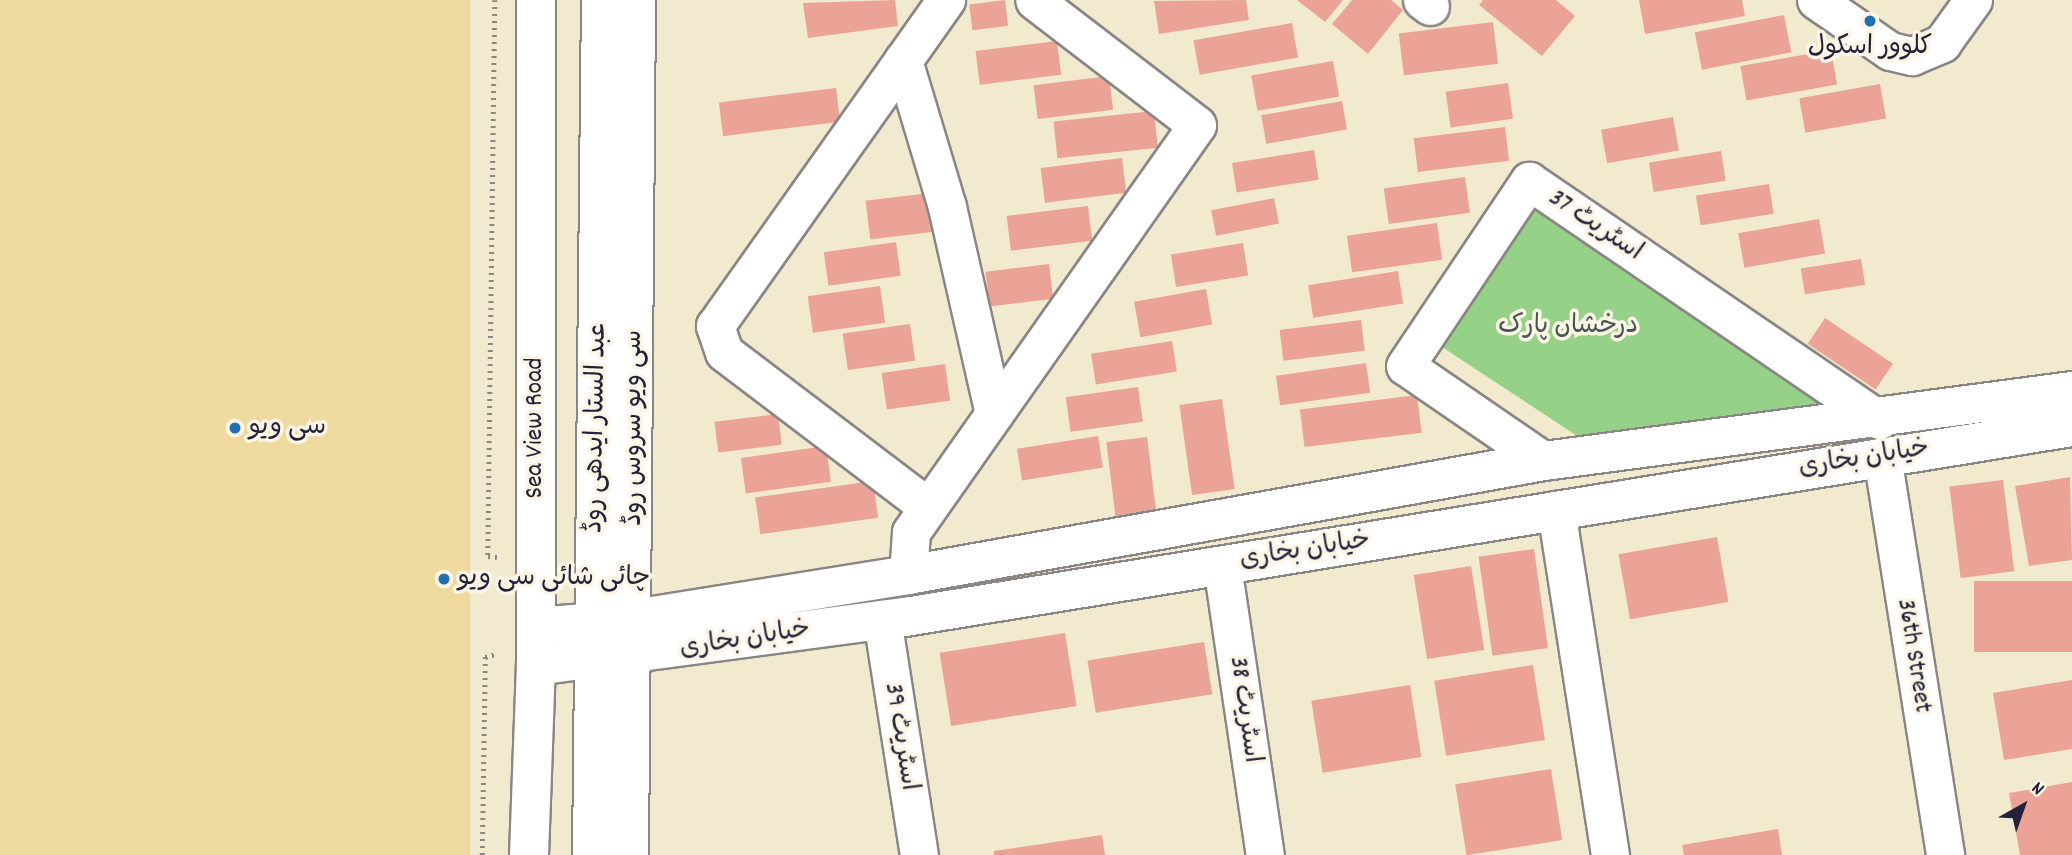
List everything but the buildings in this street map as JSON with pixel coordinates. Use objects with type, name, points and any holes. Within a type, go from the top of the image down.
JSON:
[{"type":"street","name":"Sea View Road","points":[[528,855],[536,666],[536,0]]},
{"type":"street","name":"عبد الستار ایدھی روڈ","points":[[592,855],[614,660],[595,621],[601,0]]},
{"type":"street","name":"سی ویو سروس روڈ","points":[[629,855],[614,660],[634,619],[636,0]]},
{"type":"street","points":[[928,507],[724,352],[715,335],[723,309],[946,0]]},
{"type":"street","points":[[908,575],[911,532],[1197,125],[1034,0]]},
{"type":"street","points":[[1816,0],[1890,51],[1912,56],[1942,43],[1973,0]]},
{"type":"street","points":[[903,60],[947,206],[994,414]]},
{"type":"street","name":"اسٹریٹ 37","points":[[1544,461],[1405,366],[1529,181],[1880,438]]},
{"type":"street","name":"خیابان بخاری","points":[[536,666],[614,660],[882,619],[1711,484],[1880,438],[2072,391]]},
{"type":"street","name":"خیابان بخاری","points":[[536,627],[634,619],[908,575],[1544,461],[1700,442],[1880,438],[2072,427]]},
{"type":"street","name":"36th Street","points":[[1880,438],[1945,855]]},
{"type":"street","points":[[1700,442],[1711,484]]},
{"type":"street","points":[[1556,510],[1609,855]]},
{"type":"street","name":"اسٹریٹ 38","points":[[1222,565],[1265,855]]},
{"type":"street","name":"اسٹریٹ 39","points":[[882,619],[919,855]]},
{"type":"path","points":[[495,0],[488,556],[497,557]]},
{"type":"path","points":[[482,855],[485,657],[496,654]]},
{"type":"green space","name":"درخشاں پارک","points":[[1536,199],[1826,403],[1591,445],[1439,345]]},
{"type":"sand","name":"سی ویو","points":[[0,0],[470,0],[470,855],[0,855]]},
{"type":"place","name":"کلوور اسکول","points":[[1870,21]]},
{"type":"place","name":"سی ویو","points":[[235,428]]},
{"type":"place","name":"چائی شائی سی ویو","points":[[444,579]]}]
